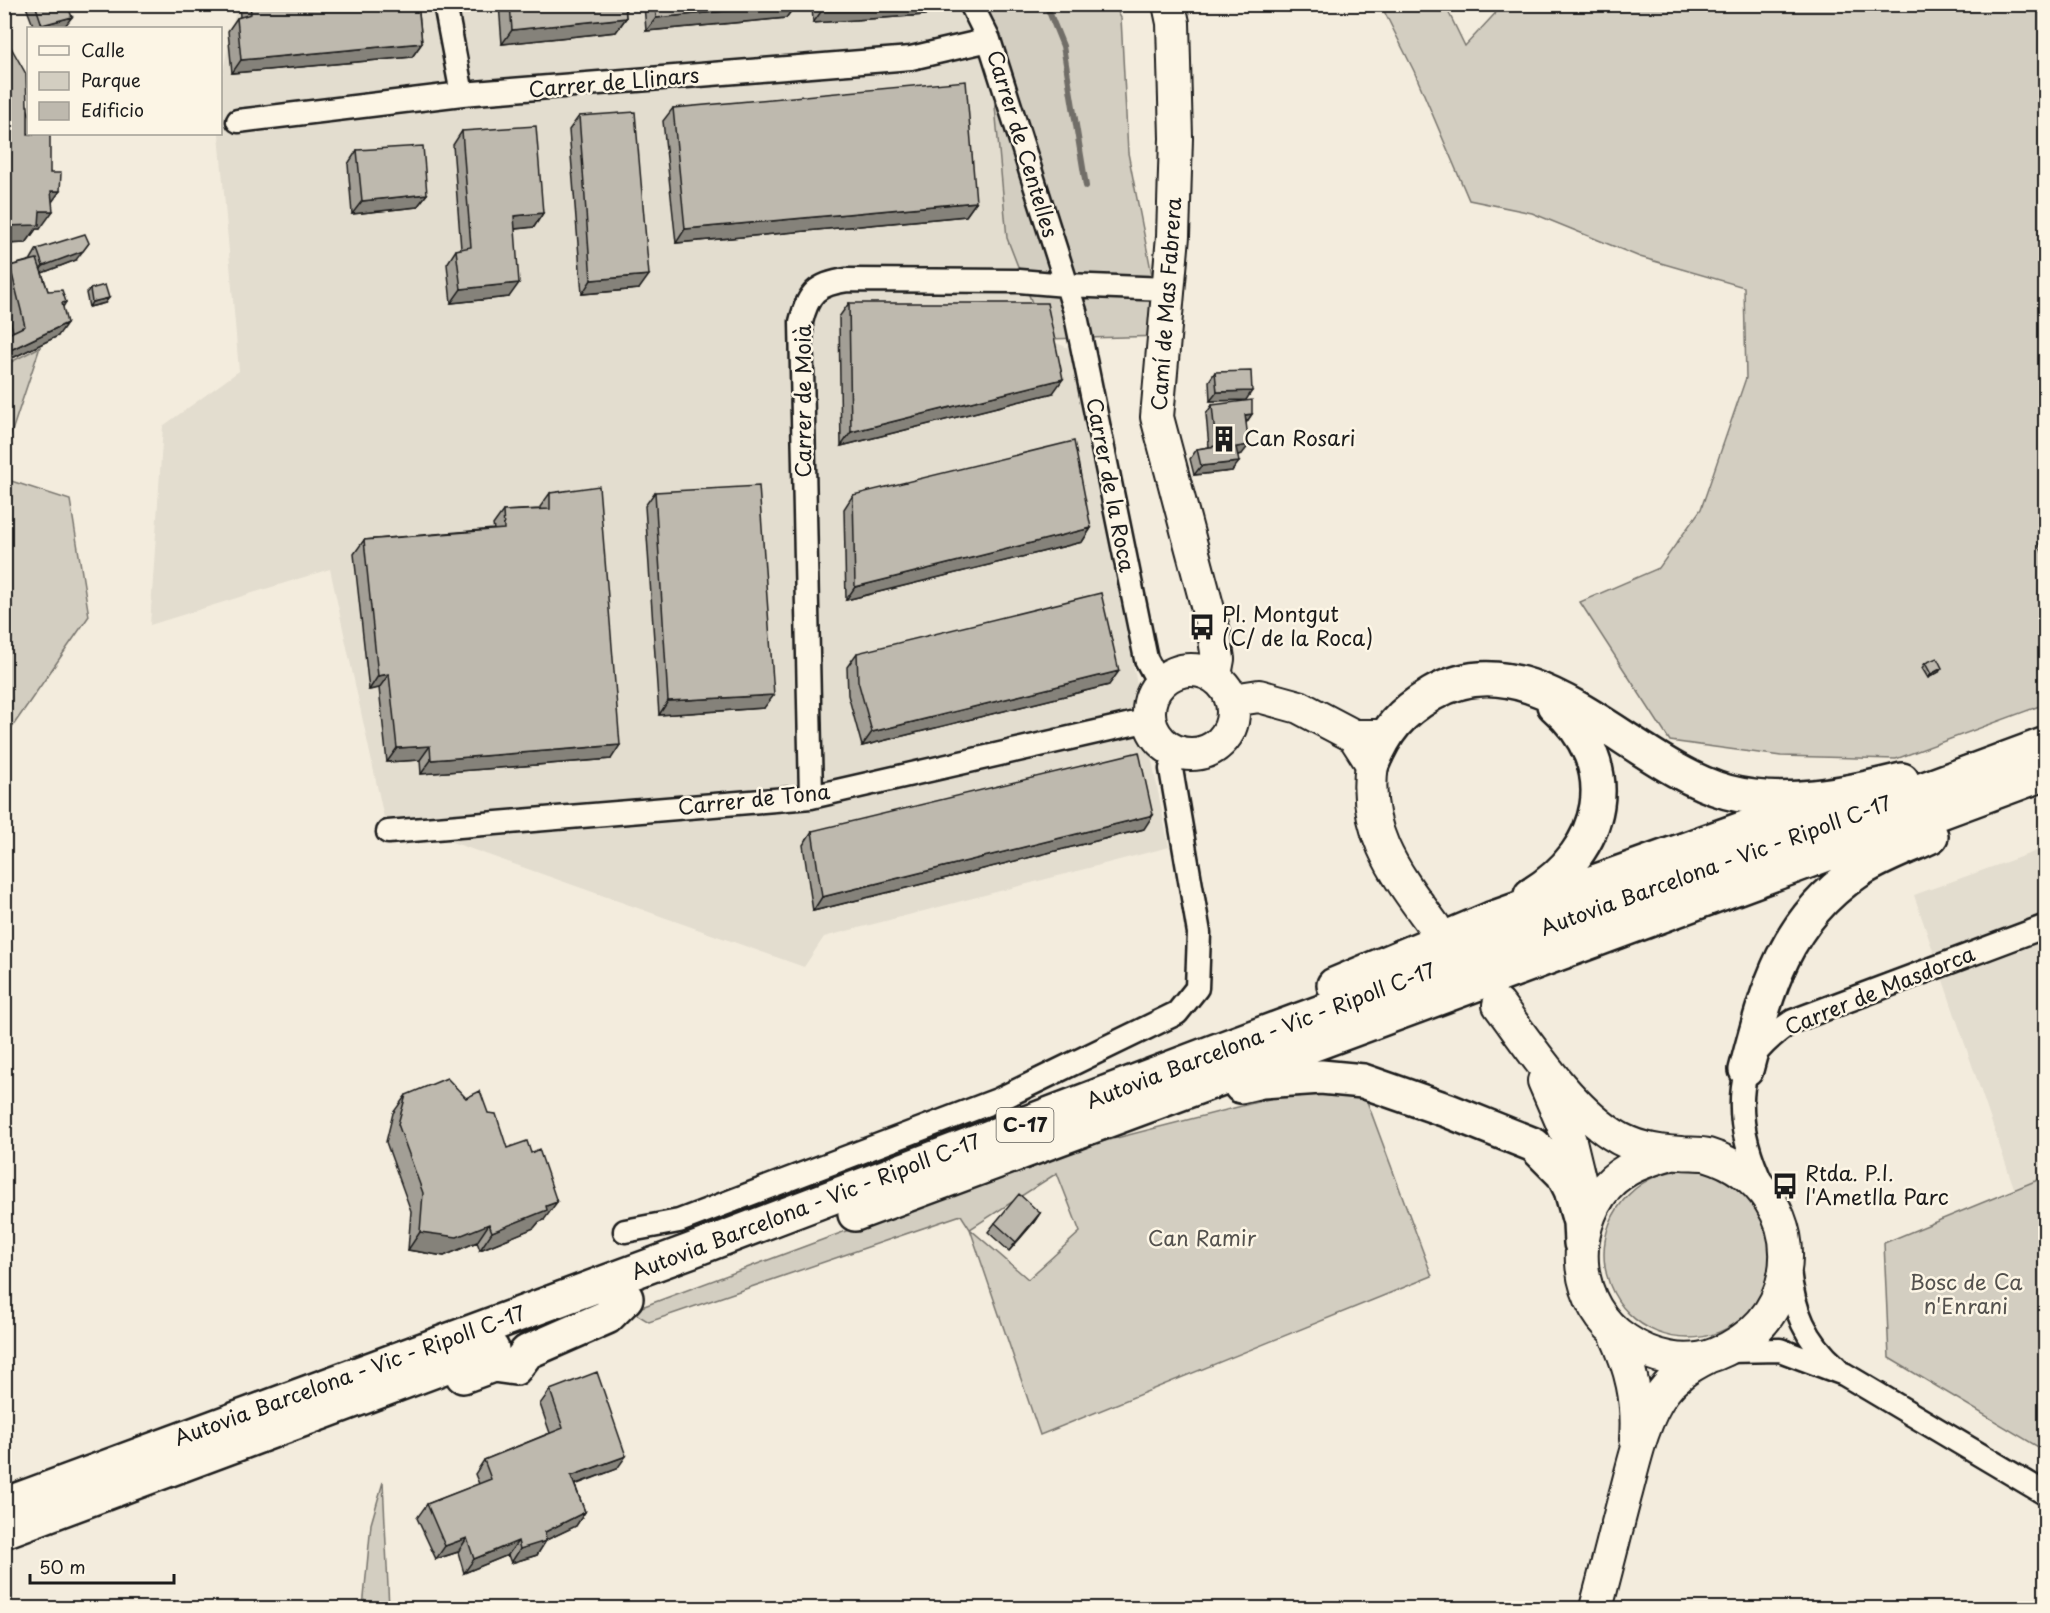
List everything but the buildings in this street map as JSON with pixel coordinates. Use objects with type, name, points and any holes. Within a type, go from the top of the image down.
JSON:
[{"type":"highway","points":[[1370,746],[1409,708],[1450,686],[1498,677],[1530,684],[1591,717],[1665,766],[1692,780],[1728,792],[1748,795],[1787,798],[1825,796],[1898,781],[2046,743]]},
{"type":"highway","points":[[1491,919],[1554,881],[1570,866],[1592,830],[1597,809],[1593,763],[1586,744],[1560,710],[1530,684]]},
{"type":"highway","name":"Autovia Barcelona - Vic - Ripoll C-17","points":[[4,1505],[2046,743]]},
{"type":"highway","name":"Autovia Barcelona - Vic - Ripoll C-17","points":[[4,1531],[379,1391],[431,1388],[493,1365],[515,1368],[527,1352],[607,1317],[626,1298],[2046,773]]},
{"type":"highway","points":[[1746,1070],[1777,968],[1802,922],[1818,904],[1858,871],[1878,860],[2046,785]]},
{"type":"highway","points":[[1062,1110],[1160,1058],[1491,919],[1745,828],[1825,796]]},
{"type":"highway","points":[[1137,1110],[1262,1081],[1321,1077],[1363,1081],[1449,1111],[1534,1145],[1563,1174],[1571,1190],[1584,1232]]},
{"type":"street","points":[[445,4],[462,94]]},
{"type":"street","name":"Carrer de Centelles","points":[[971,4],[989,40],[1066,285]]},
{"type":"street","name":"Camí de Mas Fabrera","points":[[1168,4],[1173,23],[1176,138],[1172,246],[1157,417],[1214,632],[1218,659],[1215,675]]},
{"type":"street","name":"Carrer de Llinars","points":[[238,121],[462,94],[911,58],[989,40]]},
{"type":"street","name":"Carrer de Moià","points":[[811,797],[801,322],[806,303],[816,290],[830,282],[847,280],[1019,281],[1167,289]]},
{"type":"street","name":"Carrer de la Roca","points":[[1066,285],[1075,311],[1146,659],[1159,683]]},
{"type":"street","points":[[1200,669],[1215,675],[1233,700],[1230,731],[1216,748],[1195,755],[1176,752],[1161,742],[1149,720],[1150,699],[1159,683],[1176,671],[1200,669]]},
{"type":"street","points":[[1233,700],[1259,696],[1299,707],[1370,746],[1371,805],[1382,846],[1392,868],[1434,926]]},
{"type":"street","name":"Carrer de Tona","points":[[388,832],[811,797],[1149,720]]},
{"type":"street","points":[[625,1231],[679,1221],[1000,1099],[1177,1013],[1197,988],[1198,933],[1171,769],[1176,752]]},
{"type":"street","name":"Carrer de Masdorca","points":[[1746,1070],[1754,1057],[1778,1031],[1793,1021],[1944,962],[2046,926]]},
{"type":"street","points":[[1766,1192],[1740,1168],[1728,1163],[1706,1154],[1647,1150],[1631,1144],[1595,1121],[1575,1102],[1505,1014],[1557,1107],[1579,1171],[1584,1232],[1582,1276],[1594,1307],[1615,1333],[1642,1351],[1674,1359],[1753,1349],[1780,1350],[1844,1374],[2046,1494]]},
{"type":"street","points":[[1746,1070],[1744,1129],[1752,1163],[1783,1224],[1793,1297],[1801,1322],[1823,1355],[1844,1374]]},
{"type":"street","points":[[1584,1232],[1590,1212],[1608,1185],[1637,1163],[1671,1153]]},
{"type":"street","points":[[1596,1608],[1635,1460],[1661,1395],[1688,1367],[1737,1346],[1762,1325],[1781,1294],[1788,1259]]},
{"type":"street","points":[[1615,1333],[1633,1380],[1636,1403],[1635,1460]]},
{"type":"shaded area","points":[[237,5],[971,5],[989,40],[1046,339],[1071,349],[1169,847],[824,937],[804,967],[384,818],[330,569],[150,625],[163,426],[239,371],[219,135],[222,135],[222,75]]},
{"type":"shaded area","points":[[2045,848],[2045,1177],[2014,1188],[1914,895]]},
{"type":"green space","points":[[954,5],[1114,5],[1121,18],[1128,153],[1164,336],[1046,339],[1007,238],[989,40]]},
{"type":"green space","points":[[1381,5],[1445,5],[1465,46],[1503,5],[2045,5],[2045,704],[1896,759],[1781,756],[1670,741],[1580,602],[1659,568],[1701,509],[1746,378],[1744,287],[1640,257],[1532,213],[1469,200],[1414,71]]},
{"type":"green space","points":[[40,347],[5,452],[5,365]]},
{"type":"green space","points":[[5,479],[70,500],[89,616],[10,730],[5,731]]},
{"type":"green space","name":"Can Ramir","points":[[1308,1089],[1365,1096],[1432,1276],[1040,1435],[970,1229],[961,1215],[649,1322],[631,1311],[1050,1155]],"holes":[[[1057,1173],[1080,1232],[1028,1279],[970,1229]]]},
{"type":"green space","points":[[1688,1170],[1720,1176],[1735,1184],[1747,1195],[1758,1207],[1766,1222],[1772,1254],[1766,1286],[1758,1301],[1747,1313],[1735,1324],[1720,1332],[1688,1338],[1656,1332],[1641,1324],[1629,1313],[1618,1301],[1610,1286],[1604,1254],[1610,1222],[1618,1207],[1629,1195],[1641,1184],[1656,1176]]},
{"type":"green space","name":"Bosc de Ca n'Enrani","points":[[2046,1177],[2045,1451],[1889,1358],[1884,1243]]},
{"type":"green space","points":[[383,1482],[389,1608],[363,1608],[371,1524]]},
{"type":"waterway","points":[[1046,4],[1063,46],[1086,186]]},
{"type":"place","name":"Can Rosari","points":[[1224,439]]},
{"type":"place","name":"Pl. Montgut (C/ de la Roca)","points":[[1202,627]]},
{"type":"place","name":"Rtda. P.I. l'Ametlla Parc","points":[[1785,1186]]}]
